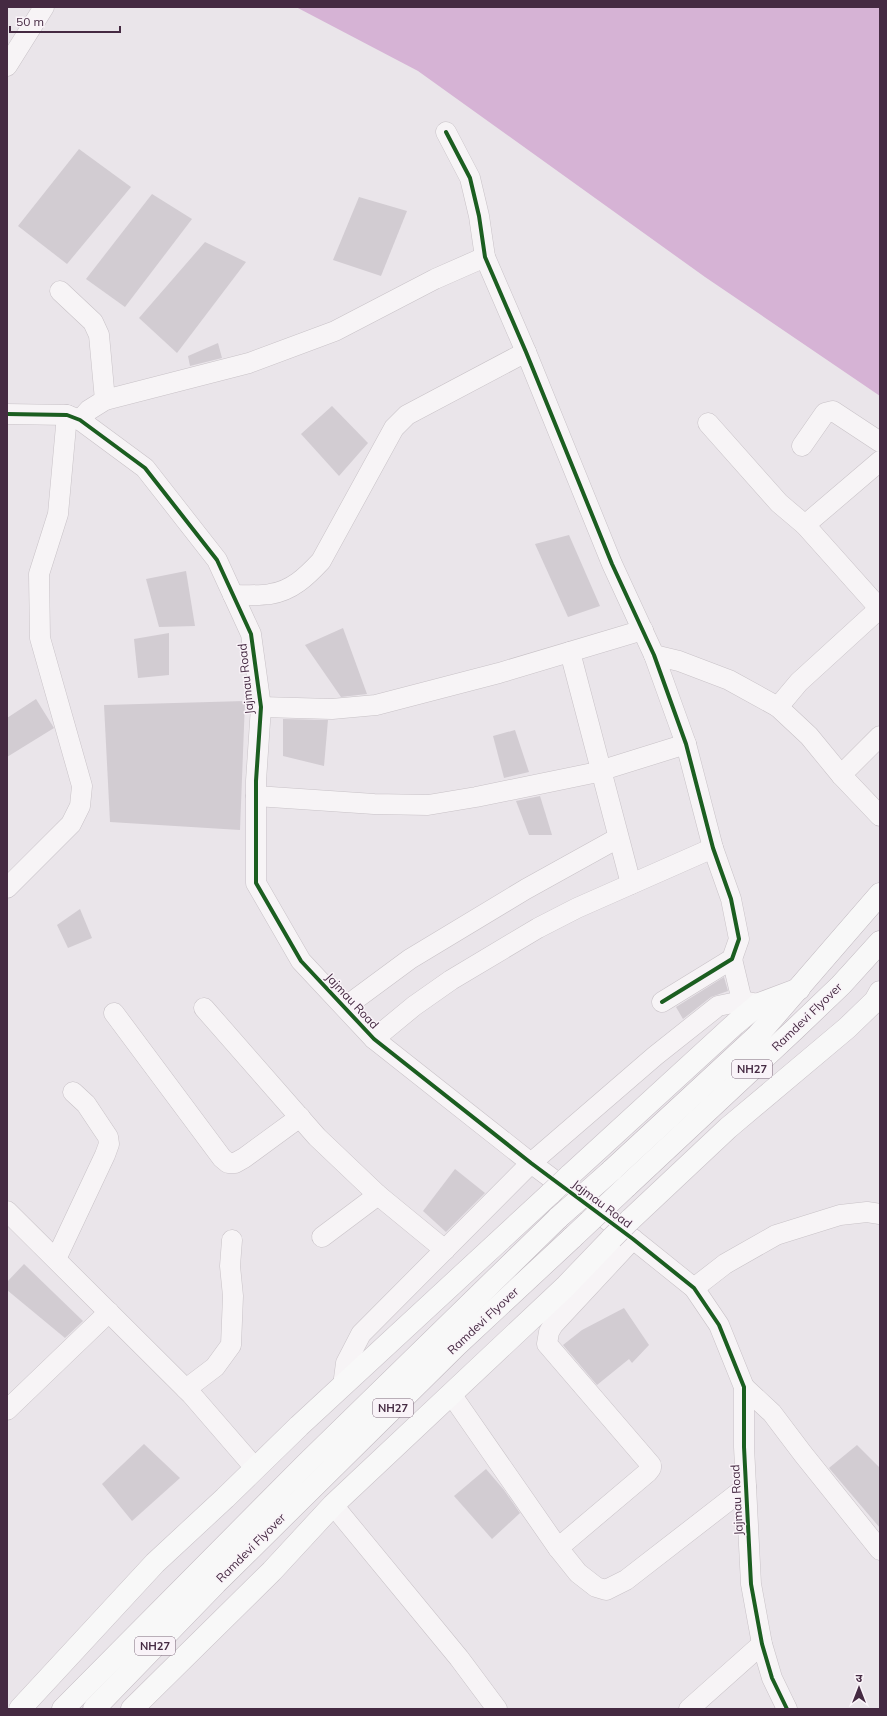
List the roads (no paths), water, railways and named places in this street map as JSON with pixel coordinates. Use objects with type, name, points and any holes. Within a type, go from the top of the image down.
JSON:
[{"type":"main road","name":"NH27","points":[[799,989],[880,894]]},
{"type":"main road","name":"Ramdevi Flyover","points":[[94,1709],[216,1583],[457,1345],[801,1024],[841,985],[880,942]]},
{"type":"main road","points":[[20,1709],[155,1563],[343,1386],[735,1024],[751,1002],[799,989]]},
{"type":"main road","name":"Ramdevi Flyover","points":[[63,1709],[306,1464],[539,1236],[758,1035],[799,989]]},
{"type":"main road","points":[[132,1709],[272,1571],[333,1505],[564,1287],[625,1233],[728,1128],[847,1028],[875,1001],[880,992]]},
{"type":"street","points":[[7,66],[44,7]]},
{"type":"street","points":[[446,132],[470,178],[479,216],[485,257],[526,352],[612,564],[654,655],[686,744],[713,848],[731,899],[739,939],[732,959],[662,1002]]},
{"type":"street","points":[[7,414],[74,417],[105,400],[249,362],[328,333],[435,279],[485,257]]},
{"type":"street","points":[[60,291],[93,322],[99,335],[105,400]]},
{"type":"street","points":[[233,595],[271,594],[292,587],[306,576],[320,561],[394,428],[407,415],[526,352]]},
{"type":"street","points":[[802,446],[825,413],[833,411],[880,442]]},
{"type":"street","points":[[7,888],[71,824],[80,806],[82,786],[40,638],[39,574],[58,514],[74,417]]},
{"type":"street","name":"Jajmau Road","points":[[74,417],[145,468],[217,560],[251,634],[261,707],[256,796],[256,883],[301,961],[374,1039],[531,1163],[625,1233],[694,1288],[719,1325],[744,1387],[744,1447],[751,1584],[762,1644],[772,1678],[787,1709]]},
{"type":"street","points":[[708,423],[779,503],[805,524],[879,609],[808,673],[778,707]]},
{"type":"street","points":[[805,524],[880,461]]},
{"type":"street","points":[[261,707],[332,709],[376,705],[499,673],[643,630]]},
{"type":"street","points":[[570,652],[630,884]]},
{"type":"street","points":[[654,655],[679,661],[729,680],[778,707],[808,736],[841,775],[880,816]]},
{"type":"street","points":[[841,775],[880,736]]},
{"type":"street","points":[[256,796],[374,804],[428,805],[476,797],[601,771],[686,744]]},
{"type":"street","points":[[344,1007],[410,959],[526,889],[618,838]]},
{"type":"street","points":[[374,1039],[414,1006],[451,980],[538,928],[577,908],[713,848]]},
{"type":"street","points":[[343,1386],[346,1363],[362,1334],[531,1163],[655,1056],[718,1006],[751,1002],[732,959]]},
{"type":"street","points":[[204,1008],[317,1137],[378,1195],[446,1250]]},
{"type":"street","points":[[114,1013],[222,1158],[228,1163],[235,1163],[244,1158],[300,1117]]},
{"type":"street","points":[[56,1259],[109,1144],[108,1137],[86,1104],[73,1092]]},
{"type":"street","points":[[322,1237],[378,1195]]},
{"type":"street","points":[[7,1210],[186,1389],[255,1468]]},
{"type":"street","points":[[694,1288],[725,1264],[776,1235],[840,1215],[867,1212],[880,1214]]},
{"type":"street","points":[[558,1548],[651,1468],[651,1465],[547,1344],[549,1332],[553,1325],[625,1233]]},
{"type":"street","points":[[186,1389],[215,1367],[231,1345],[233,1296],[230,1266],[232,1240]]},
{"type":"street","points":[[7,1410],[109,1312]]},
{"type":"street","points":[[744,1387],[772,1413],[880,1550]]},
{"type":"street","points":[[451,1394],[558,1548],[578,1573],[596,1587],[606,1590],[626,1580],[746,1487]]},
{"type":"street","points":[[333,1505],[459,1658],[497,1709]]},
{"type":"street","points":[[689,1709],[762,1644]]}]
